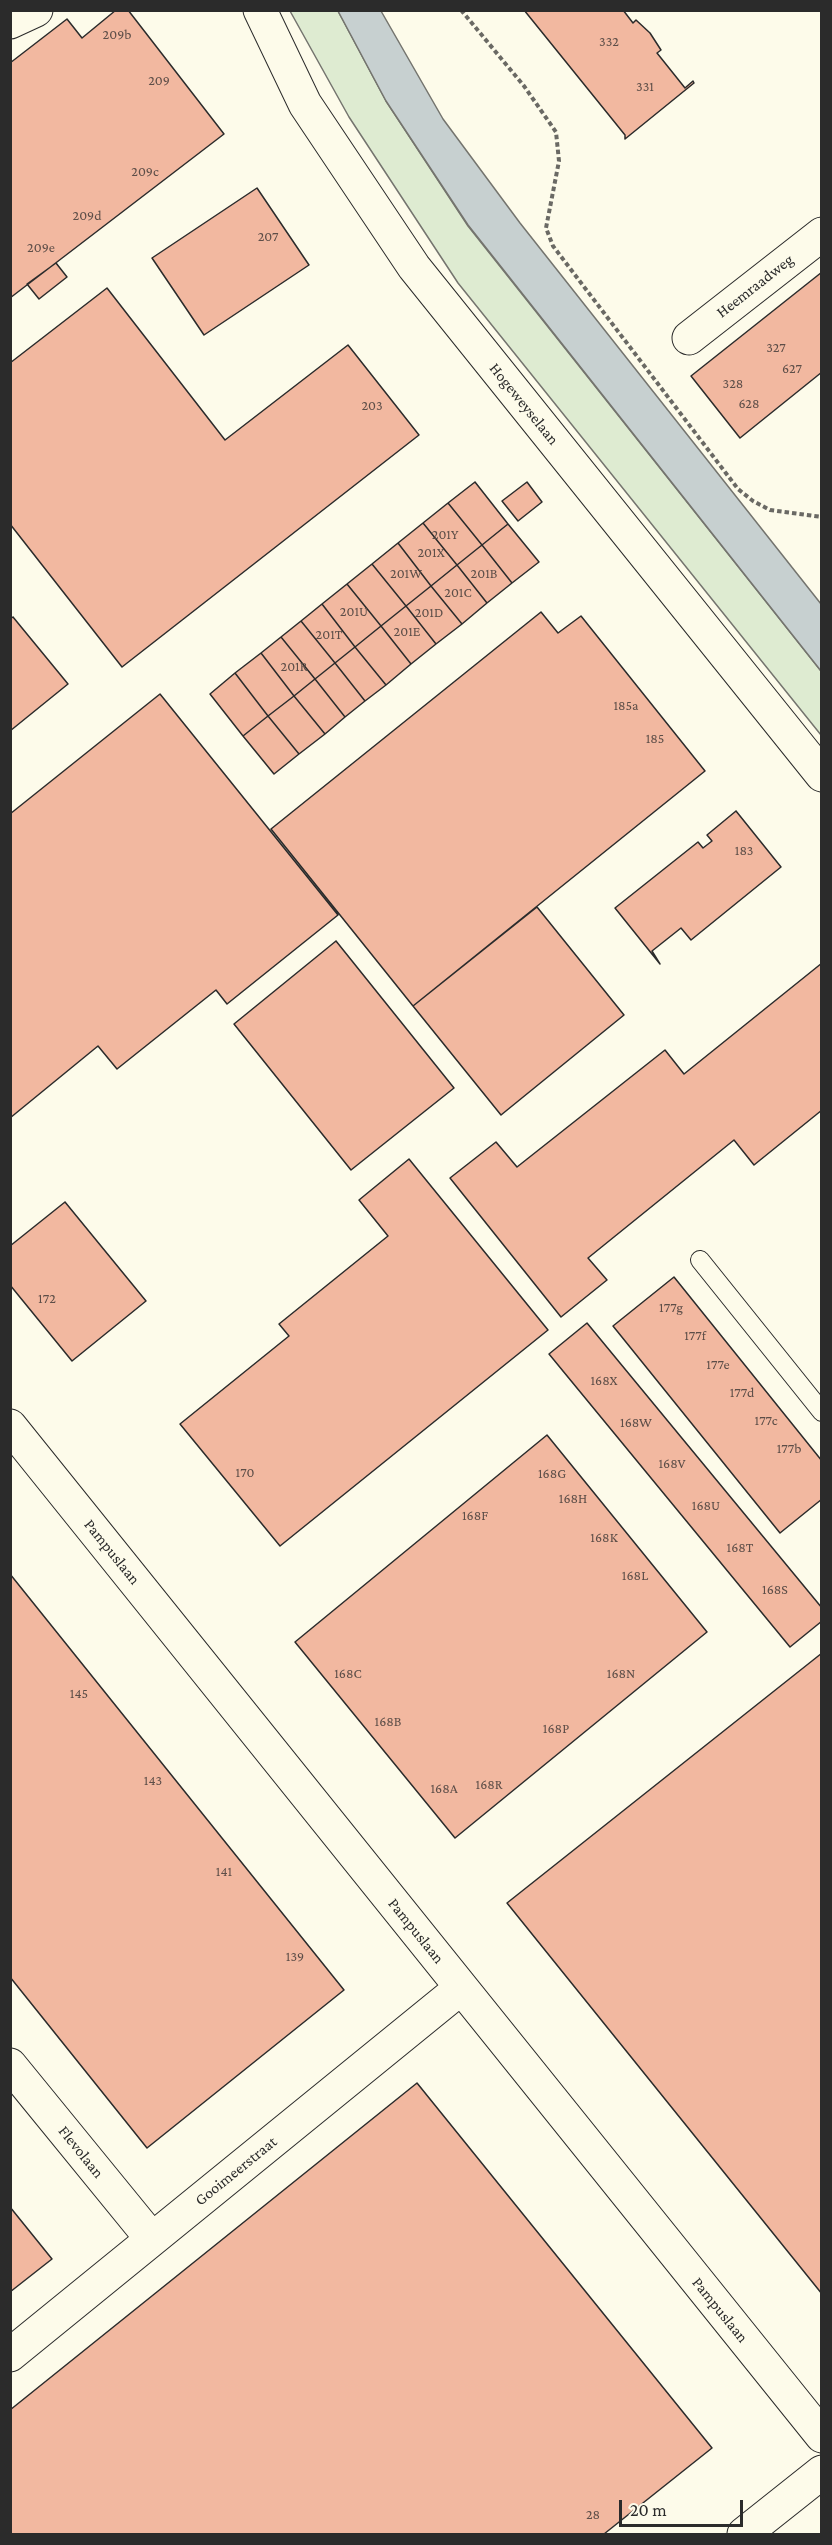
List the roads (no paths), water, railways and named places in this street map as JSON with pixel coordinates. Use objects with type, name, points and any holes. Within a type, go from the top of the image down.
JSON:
[{"type":"street","points":[[10,22],[36,10]]},
{"type":"street","name":"Hogeweyselaan","points":[[260,10],[305,104],[414,267],[822,775]]},
{"type":"street","name":"Heemraadweg","points":[[689,338],[822,234]]},
{"type":"street","name":"Pampuslaan","points":[[10,1426],[822,2436]]},
{"type":"street","name":"Gooimeerstraat","points":[[10,2355],[461,1988]]},
{"type":"street","name":"Flevolaan","points":[[10,2065],[152,2239]]},
{"type":"street","points":[[744,2535],[822,2472]]},
{"type":"lane","points":[[700,1260],[822,1412]]}]
